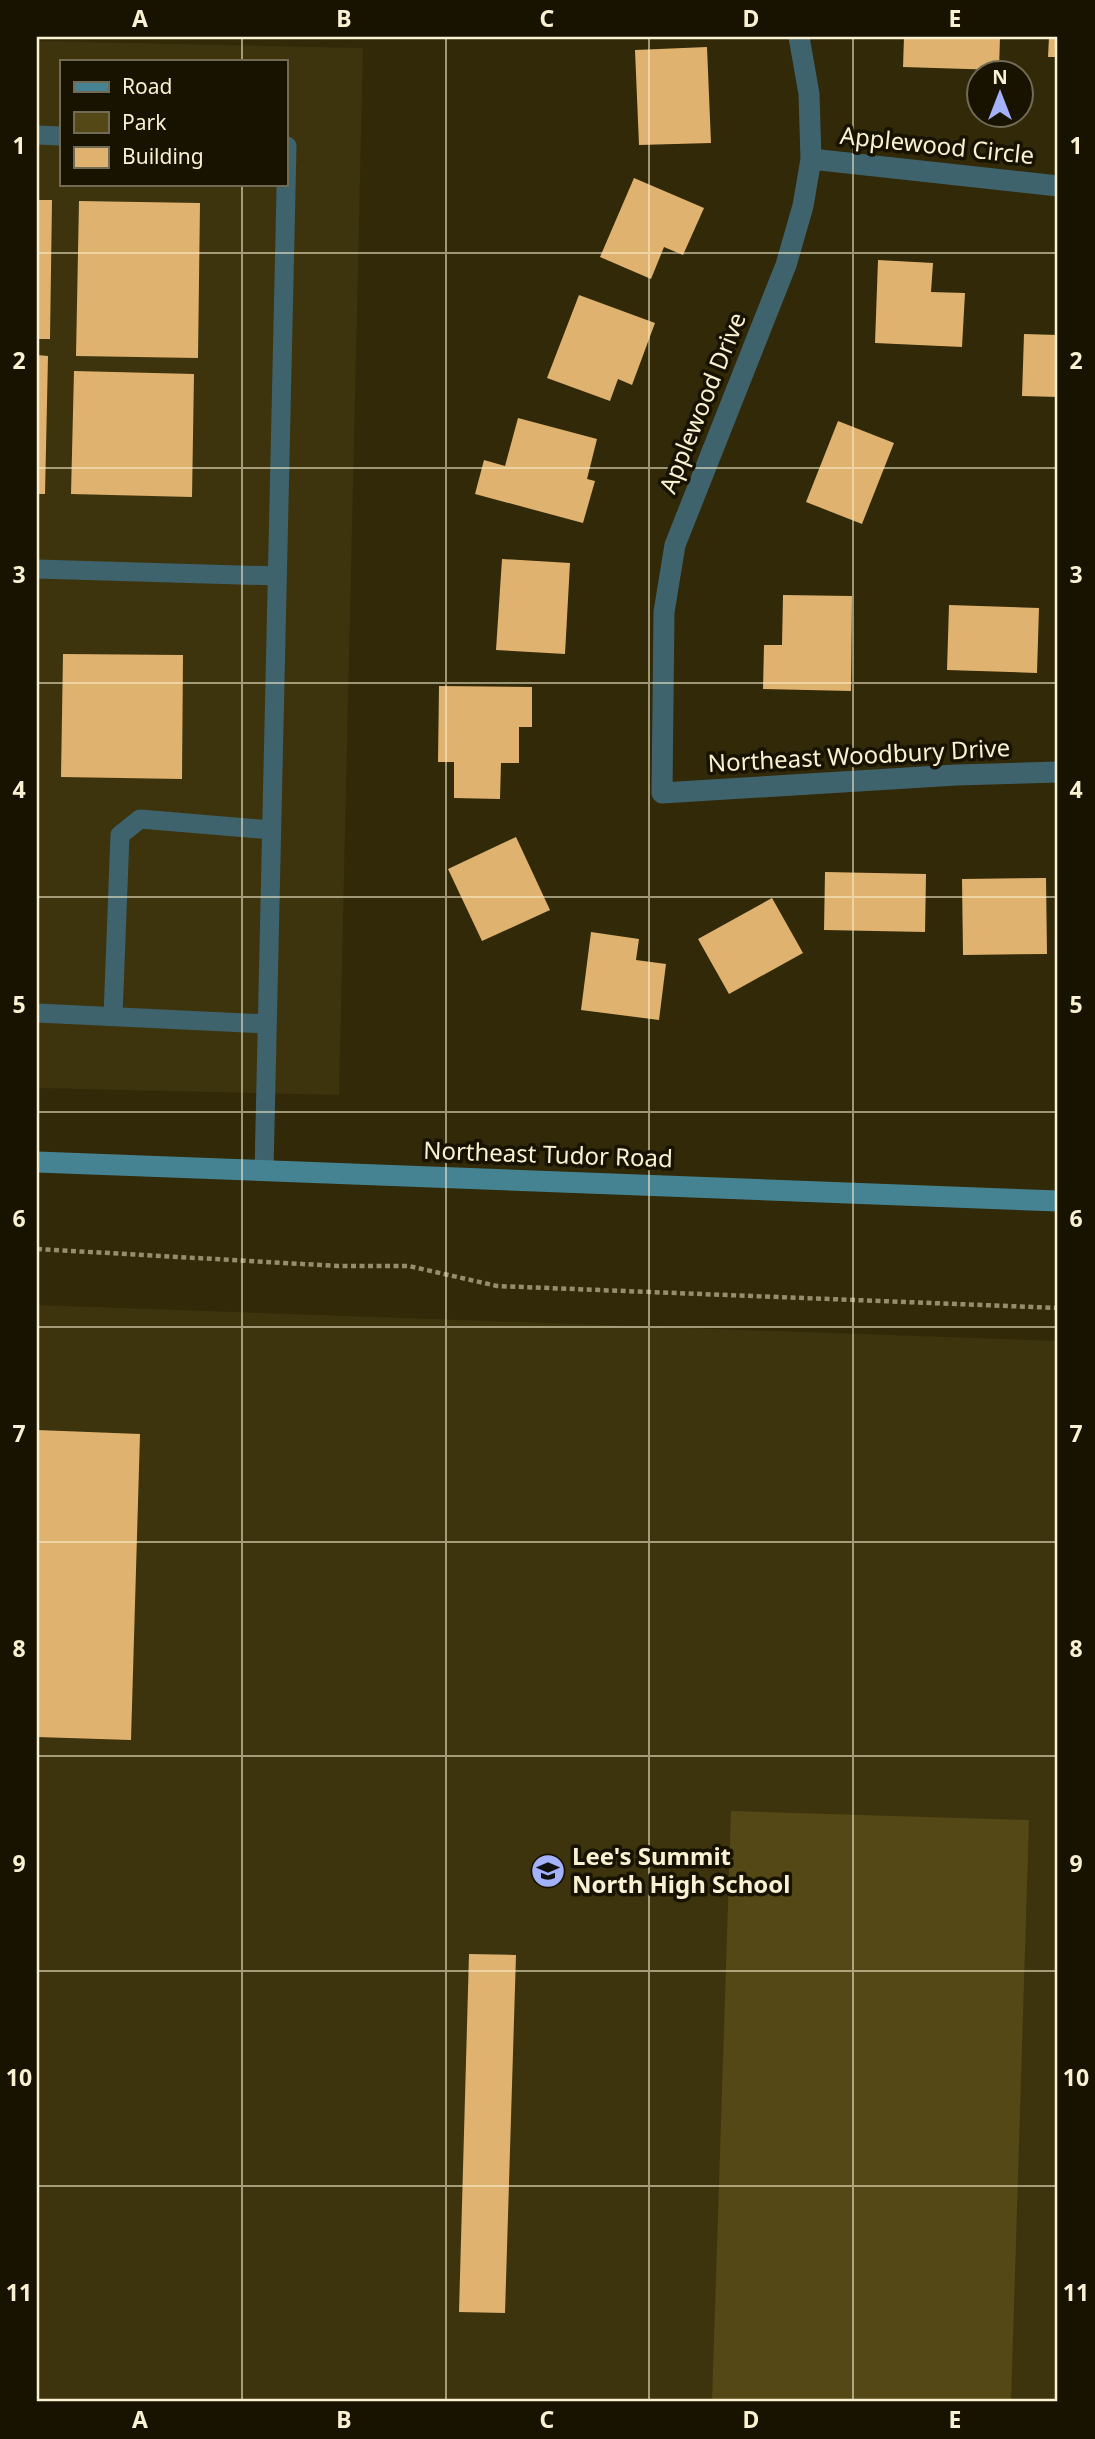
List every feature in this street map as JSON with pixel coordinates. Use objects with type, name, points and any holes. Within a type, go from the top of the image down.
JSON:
[{"type":"street","name":"Applewood Drive","points":[[662,793],[664,612],[675,545],[786,265],[803,206],[811,159],[809,94],[799,37]]},
{"type":"street","name":"Applewood Circle","points":[[811,159],[1058,186]]},
{"type":"street","name":"Northeast Woodbury Drive","points":[[662,793],[956,775],[1058,772]]},
{"type":"street","name":"Northeast Tudor Road","points":[[37,1161],[1058,1200]]},
{"type":"lane","points":[[37,135],[60,136]]},
{"type":"lane","points":[[264,1171],[286,186]]},
{"type":"lane","points":[[37,569],[277,576]]},
{"type":"lane","points":[[113,1016],[120,835],[140,819],[271,830]]},
{"type":"lane","points":[[37,1013],[267,1024]]},
{"type":"path","points":[[37,1249],[338,1266],[409,1266],[497,1286],[1058,1308]]},
{"type":"shaded area","points":[[37,41],[363,48],[339,1095],[37,1088]]},
{"type":"shaded area","name":"Lee's Summit North High School","points":[[37,1305],[1058,1341],[1058,2402],[37,2402]]},
{"type":"green space","points":[[731,1811],[1029,1820],[1011,2402],[712,2402]]},
{"type":"building","points":[[904,37],[1000,37],[999,60],[965,60],[965,69],[903,67]]},
{"type":"building","points":[[1049,37],[1058,37],[1058,57],[1048,57]]},
{"type":"building","points":[[707,47],[711,143],[639,145],[635,50]]},
{"type":"building","points":[[634,178],[704,208],[683,255],[664,247],[651,279],[600,257]]},
{"type":"building","points":[[37,200],[52,200],[50,339],[37,339]]},
{"type":"building","points":[[79,201],[200,203],[198,358],[76,356]]},
{"type":"building","points":[[878,260],[933,263],[931,292],[965,293],[962,347],[875,343]]},
{"type":"building","points":[[579,295],[655,323],[632,385],[618,379],[610,401],[547,378]]},
{"type":"building","points":[[1024,334],[1058,335],[1058,397],[1022,396]]},
{"type":"building","points":[[37,355],[48,356],[45,494],[37,494]]},
{"type":"building","points":[[74,371],[194,374],[192,497],[71,494]]},
{"type":"building","points":[[518,418],[597,439],[587,479],[595,481],[583,523],[475,494],[484,460],[505,466]]},
{"type":"building","points":[[838,421],[894,443],[862,524],[806,502]]},
{"type":"building","points":[[502,559],[570,563],[565,654],[496,650]]},
{"type":"building","points":[[783,595],[852,596],[851,691],[763,689],[764,645],[782,645]]},
{"type":"building","points":[[949,605],[1039,608],[1037,673],[947,670]]},
{"type":"building","points":[[63,654],[183,655],[182,779],[61,777]]},
{"type":"building","points":[[439,686],[532,687],[532,727],[519,727],[519,763],[501,763],[500,799],[454,798],[454,762],[438,762]]},
{"type":"building","points":[[516,837],[550,910],[482,941],[448,869]]},
{"type":"building","points":[[825,872],[926,874],[925,932],[824,930]]},
{"type":"building","points":[[1046,878],[1047,954],[963,955],[962,879]]},
{"type":"building","points":[[772,898],[803,953],[729,994],[698,939]]},
{"type":"building","points":[[591,932],[639,939],[636,960],[666,964],[659,1020],[581,1010]]},
{"type":"building","points":[[37,1430],[140,1434],[131,1740],[37,1737]]},
{"type":"building","points":[[469,1954],[516,1955],[505,2313],[459,2312]]},
{"type":"place","name":"Lee's Summit North High School","points":[[548,1871]]}]
